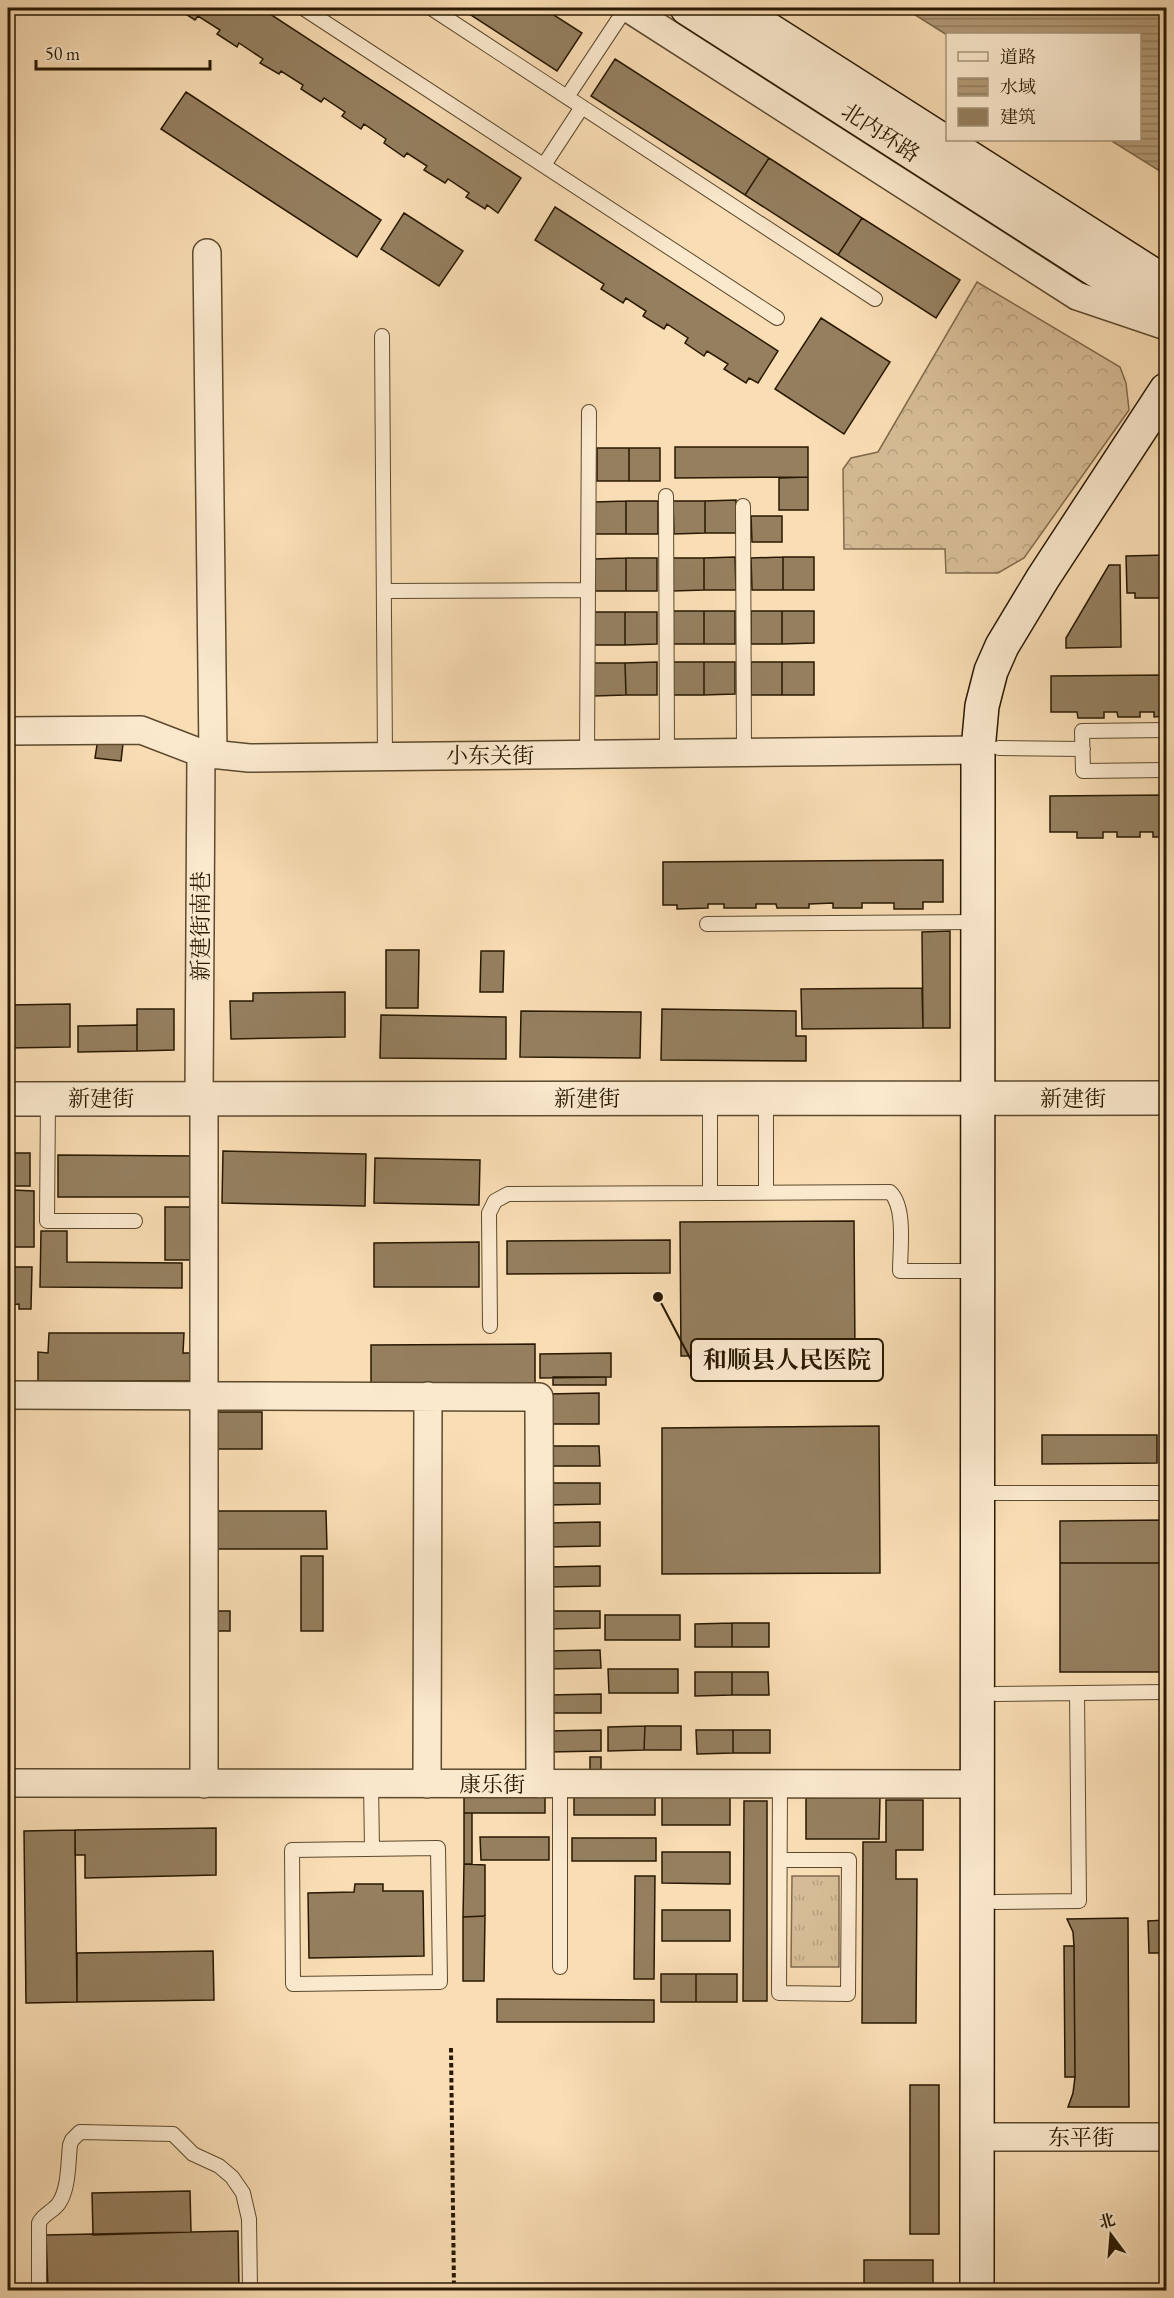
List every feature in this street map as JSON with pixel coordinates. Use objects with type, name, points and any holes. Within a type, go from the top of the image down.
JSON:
[{"type":"main road","name":"北内环路","points":[[687,8],[1167,315]]},
{"type":"main road","name":"北内环路","points":[[735,8],[1167,284]]},
{"type":"main road","points":[[977,2290],[977,1784],[987,1493],[988,749],[982,706],[991,671],[1002,646],[1043,578],[1167,390]]},
{"type":"main road","points":[[995,2290],[996,1694],[978,1271],[987,1098],[978,922],[988,749],[1020,655],[1167,428]]},
{"type":"main road","name":"新建街","points":[[8,1098],[1167,1098]]},
{"type":"street","points":[[627,8],[1077,296],[1167,326]]},
{"type":"street","name":"新建街南巷","points":[[204,1784],[202,1099],[207,753],[207,253]]},
{"type":"street","name":"小东关街","points":[[8,731],[141,730],[207,753],[249,758],[988,749]]},
{"type":"street","points":[[8,1395],[539,1396],[550,1784]]},
{"type":"street","points":[[427,1784],[428,1396]]},
{"type":"street","name":"康乐街","points":[[8,1784],[977,1784]]},
{"type":"street","name":"东平街","points":[[995,2137],[1167,2137]]},
{"type":"lane","points":[[303,8],[777,318]]},
{"type":"lane","points":[[431,8],[875,299]]},
{"type":"lane","points":[[567,97],[627,8]]},
{"type":"lane","points":[[544,165],[582,107]]},
{"type":"lane","points":[[382,336],[385,756]]},
{"type":"lane","points":[[587,755],[589,412]]},
{"type":"lane","points":[[666,496],[667,754]]},
{"type":"lane","points":[[743,506],[744,753]]},
{"type":"lane","points":[[384,591],[588,590]]},
{"type":"lane","points":[[1167,730],[1082,731],[1083,771],[1167,770]]},
{"type":"lane","points":[[988,749],[1083,749]]},
{"type":"lane","points":[[706,924],[978,922]]},
{"type":"lane","points":[[48,1098],[46,1221],[135,1221]]},
{"type":"lane","points":[[710,1098],[710,1192]]},
{"type":"lane","points":[[766,1098],[766,1192]]},
{"type":"lane","points":[[489,1326],[489,1213],[495,1201],[508,1194],[890,1191],[896,1198],[900,1209],[900,1271],[978,1271]]},
{"type":"lane","points":[[987,1493],[1167,1492]]},
{"type":"lane","points":[[996,1694],[1167,1692]]},
{"type":"lane","points":[[996,1902],[1079,1901],[1077,1693]]},
{"type":"lane","points":[[371,1784],[372,1849]]},
{"type":"lane","points":[[550,1784],[560,1967]]},
{"type":"lane","points":[[780,1784],[779,1993],[848,1994],[849,1860],[780,1860]]},
{"type":"lane","points":[[438,1848],[440,1982],[293,1984],[292,1850],[372,1849],[438,1848]]},
{"type":"lane","points":[[39,2290],[39,2223],[58,2204],[64,2194],[72,2140],[80,2132],[102,2132],[173,2134],[194,2154],[219,2166],[232,2178],[243,2193],[249,2218],[250,2290]]},
{"type":"path","points":[[451,2048],[454,2290]]},
{"type":"green space","points":[[977,282],[1120,367],[1126,383],[1129,410],[1024,558],[998,573],[946,573],[945,549],[844,549],[843,469],[851,458],[878,452]]},
{"type":"green space","points":[[792,1876],[839,1876],[839,1967],[791,1967]]},
{"type":"water","points":[[904,8],[1166,8],[1166,175],[1112,141],[1141,141],[1141,33],[946,34]]},
{"type":"building","points":[[176,8],[261,8],[521,178],[498,213],[487,205],[485,209],[466,197],[469,193],[448,179],[445,183],[424,170],[427,166],[407,153],[404,157],[384,143],[386,139],[364,124],[361,129],[342,116],[345,112],[324,98],[321,102],[301,89],[303,85],[281,71],[279,74],[260,63],[263,59],[239,43],[237,47],[217,34],[220,30],[198,16],[195,20]]},
{"type":"building","points":[[460,8],[543,8],[582,33],[557,71]]},
{"type":"building","points":[[615,59],[769,158],[745,195],[591,96]]},
{"type":"building","points":[[186,92],[381,220],[357,257],[161,129]]},
{"type":"building","points":[[769,158],[862,218],[838,255],[745,195]]},
{"type":"building","points":[[555,207],[778,351],[758,383],[749,378],[746,383],[724,369],[728,364],[707,351],[704,356],[685,343],[688,338],[667,324],[664,329],[643,316],[646,311],[626,298],[623,303],[601,289],[604,284],[535,240]]},
{"type":"building","points":[[404,213],[463,251],[439,286],[381,249]]},
{"type":"building","points":[[862,218],[960,280],[936,318],[838,255]]},
{"type":"building","points":[[821,318],[890,362],[844,434],[775,389]]},
{"type":"building","points":[[675,447],[808,447],[808,477],[675,478]]},
{"type":"building","points":[[597,448],[629,448],[629,481],[597,481]]},
{"type":"building","points":[[629,448],[660,448],[660,481],[629,481]]},
{"type":"building","points":[[808,477],[808,510],[779,510],[779,478]]},
{"type":"building","points":[[736,500],[736,533],[705,533],[705,501]]},
{"type":"building","points":[[626,501],[626,534],[595,534],[595,502]]},
{"type":"building","points":[[626,501],[658,501],[658,534],[626,534]]},
{"type":"building","points":[[673,501],[705,501],[705,533],[674,534]]},
{"type":"building","points":[[751,516],[782,516],[782,542],[752,542]]},
{"type":"building","points":[[1166,555],[1165,598],[1135,598],[1135,593],[1127,593],[1126,556]]},
{"type":"building","points":[[735,557],[736,590],[704,590],[704,558]]},
{"type":"building","points":[[783,557],[814,557],[814,590],[783,590]]},
{"type":"building","points":[[783,557],[783,590],[752,590],[751,558]]},
{"type":"building","points":[[626,558],[626,591],[594,591],[594,559]]},
{"type":"building","points":[[626,558],[657,558],[657,591],[626,591]]},
{"type":"building","points":[[673,558],[704,558],[704,590],[673,591]]},
{"type":"building","points":[[1109,565],[1120,565],[1121,647],[1066,648],[1066,638]]},
{"type":"building","points":[[672,611],[704,611],[704,644],[673,644]]},
{"type":"building","points":[[704,611],[735,611],[735,644],[704,644]]},
{"type":"building","points":[[751,611],[782,611],[782,644],[751,644]]},
{"type":"building","points":[[782,611],[814,611],[814,643],[782,644]]},
{"type":"building","points":[[594,612],[625,612],[625,645],[594,645]]},
{"type":"building","points":[[625,612],[657,612],[657,644],[625,645]]},
{"type":"building","points":[[657,662],[657,695],[626,695],[625,663]]},
{"type":"building","points":[[673,662],[704,662],[704,695],[673,695]]},
{"type":"building","points":[[704,662],[735,662],[735,694],[704,695]]},
{"type":"building","points":[[751,662],[782,662],[782,695],[751,695]]},
{"type":"building","points":[[782,662],[814,662],[814,695],[782,695]]},
{"type":"building","points":[[594,663],[625,663],[626,695],[594,696]]},
{"type":"building","points":[[1166,675],[1166,716],[1154,717],[1154,712],[1140,712],[1140,717],[1118,717],[1117,712],[1104,712],[1104,718],[1078,718],[1077,712],[1051,712],[1051,676]]},
{"type":"building","points":[[99,732],[124,735],[121,761],[95,758]]},
{"type":"building","points":[[1166,795],[1166,837],[1153,837],[1153,832],[1140,832],[1140,837],[1117,837],[1117,832],[1103,832],[1103,838],[1077,838],[1077,832],[1050,832],[1050,796]]},
{"type":"building","points":[[943,860],[943,902],[923,902],[923,909],[894,909],[894,903],[862,903],[862,908],[833,908],[833,903],[809,904],[809,908],[777,908],[776,904],[756,904],[756,908],[724,908],[724,904],[708,904],[708,908],[677,909],[677,905],[663,905],[663,862]]},
{"type":"building","points":[[950,931],[950,1028],[923,1028],[922,932]]},
{"type":"building","points":[[386,950],[419,950],[418,1008],[386,1008]]},
{"type":"building","points":[[481,951],[504,951],[503,992],[480,992]]},
{"type":"building","points":[[922,988],[923,1028],[802,1029],[801,989]]},
{"type":"building","points":[[345,992],[345,1037],[231,1039],[230,1001],[253,1001],[253,993]]},
{"type":"building","points":[[70,1004],[70,1047],[8,1048],[8,1005]]},
{"type":"building","points":[[137,1009],[174,1009],[174,1050],[137,1051]]},
{"type":"building","points":[[662,1009],[796,1011],[796,1036],[806,1036],[806,1061],[661,1060]]},
{"type":"building","points":[[521,1011],[641,1012],[640,1058],[520,1057]]},
{"type":"building","points":[[381,1015],[506,1017],[506,1059],[380,1058]]},
{"type":"building","points":[[137,1025],[137,1051],[78,1052],[78,1026]]},
{"type":"building","points":[[223,1151],[366,1154],[365,1206],[222,1203]]},
{"type":"building","points":[[8,1153],[30,1153],[30,1186],[8,1186]]},
{"type":"building","points":[[58,1155],[194,1156],[194,1197],[58,1197]]},
{"type":"building","points":[[375,1158],[480,1160],[479,1205],[374,1203]]},
{"type":"building","points":[[12,1190],[34,1191],[34,1247],[11,1247]]},
{"type":"building","points":[[165,1207],[192,1207],[192,1260],[165,1260]]},
{"type":"building","points":[[854,1221],[855,1355],[681,1356],[680,1222]]},
{"type":"building","points":[[41,1231],[67,1231],[67,1262],[182,1263],[182,1288],[40,1287]]},
{"type":"building","points":[[670,1240],[670,1273],[507,1274],[507,1241]]},
{"type":"building","points":[[479,1242],[479,1287],[374,1287],[374,1243]]},
{"type":"building","points":[[8,1267],[32,1267],[31,1309],[19,1309],[19,1304],[8,1305]]},
{"type":"building","points":[[49,1333],[184,1333],[183,1353],[194,1353],[194,1381],[38,1381],[38,1352],[48,1353]]},
{"type":"building","points":[[535,1344],[535,1386],[371,1387],[371,1345]]},
{"type":"building","points":[[611,1353],[611,1377],[540,1378],[540,1354]]},
{"type":"building","points":[[553,1377],[606,1377],[606,1385],[553,1385]]},
{"type":"building","points":[[599,1393],[599,1424],[546,1424],[546,1394]]},
{"type":"building","points":[[213,1412],[262,1412],[262,1449],[213,1449]]},
{"type":"building","points":[[879,1426],[880,1573],[662,1574],[662,1428]]},
{"type":"building","points":[[1042,1435],[1157,1435],[1157,1463],[1042,1464]]},
{"type":"building","points":[[546,1446],[599,1446],[600,1466],[546,1466]]},
{"type":"building","points":[[546,1483],[600,1483],[600,1504],[547,1505]]},
{"type":"building","points":[[218,1511],[326,1511],[327,1549],[218,1549]]},
{"type":"building","points":[[1166,1520],[1166,1563],[1060,1563],[1060,1521]]},
{"type":"building","points":[[600,1522],[600,1546],[547,1547],[547,1523]]},
{"type":"building","points":[[301,1556],[323,1556],[323,1631],[301,1631]]},
{"type":"building","points":[[1060,1563],[1166,1563],[1166,1672],[1060,1672]]},
{"type":"building","points":[[600,1566],[600,1586],[547,1587],[547,1567]]},
{"type":"building","points":[[217,1611],[230,1611],[230,1631],[217,1631]]},
{"type":"building","points":[[547,1611],[600,1611],[600,1628],[547,1629]]},
{"type":"building","points":[[605,1615],[680,1615],[680,1640],[605,1640]]},
{"type":"building","points":[[732,1623],[769,1623],[769,1647],[732,1647]]},
{"type":"building","points":[[732,1623],[732,1647],[695,1647],[695,1624]]},
{"type":"building","points":[[600,1650],[601,1668],[547,1669],[547,1651]]},
{"type":"building","points":[[608,1669],[678,1669],[678,1693],[609,1693]]},
{"type":"building","points":[[695,1672],[732,1672],[732,1695],[695,1696]]},
{"type":"building","points":[[732,1672],[768,1672],[769,1695],[732,1695]]},
{"type":"building","points":[[601,1694],[601,1713],[548,1713],[547,1695]]},
{"type":"building","points":[[645,1726],[681,1726],[681,1750],[644,1750]]},
{"type":"building","points":[[645,1726],[644,1750],[608,1751],[608,1727]]},
{"type":"building","points":[[601,1730],[601,1751],[548,1752],[548,1731]]},
{"type":"building","points":[[696,1730],[733,1730],[733,1753],[697,1754]]},
{"type":"building","points":[[733,1730],[770,1730],[770,1753],[733,1753]]},
{"type":"building","points":[[590,1757],[601,1757],[601,1771],[590,1771]]},
{"type":"building","points":[[464,1793],[545,1793],[545,1813],[464,1813]]},
{"type":"building","points":[[574,1795],[655,1796],[655,1815],[574,1815]]},
{"type":"building","points":[[662,1795],[730,1795],[730,1825],[662,1825]]},
{"type":"building","points":[[806,1798],[880,1798],[879,1839],[806,1839]]},
{"type":"building","points":[[886,1800],[923,1800],[923,1850],[896,1850],[896,1879],[917,1879],[916,2023],[862,2023],[863,1842],[886,1842]]},
{"type":"building","points":[[744,1801],[767,1801],[767,2001],[743,2001]]},
{"type":"building","points":[[464,1813],[472,1813],[472,1864],[464,1864]]},
{"type":"building","points":[[216,1828],[216,1875],[85,1878],[85,1855],[75,1855],[75,1830]]},
{"type":"building","points":[[75,1830],[77,2002],[26,2003],[24,1831]]},
{"type":"building","points":[[480,1837],[549,1837],[549,1860],[481,1860]]},
{"type":"building","points":[[572,1838],[656,1838],[656,1861],[572,1861]]},
{"type":"building","points":[[662,1852],[730,1852],[730,1884],[662,1883]]},
{"type":"building","points":[[464,1864],[485,1865],[485,1916],[463,1917]]},
{"type":"building","points":[[635,1876],[655,1876],[654,1979],[634,1979]]},
{"type":"building","points":[[355,1884],[383,1884],[383,1891],[423,1891],[424,1956],[309,1958],[308,1893],[354,1892]]},
{"type":"building","points":[[662,1910],[730,1910],[730,1941],[662,1941]]},
{"type":"building","points":[[485,1916],[484,1981],[463,1981],[463,1917]]},
{"type":"building","points":[[1128,1918],[1129,2107],[1068,2107],[1075,2077],[1074,1946],[1073,1932],[1067,1919]]},
{"type":"building","points":[[1166,1920],[1166,1953],[1149,1953],[1148,1921]]},
{"type":"building","points":[[1064,1946],[1074,1946],[1075,2077],[1065,2077]]},
{"type":"building","points":[[213,1951],[214,2000],[77,2002],[77,1953]]},
{"type":"building","points":[[661,1974],[696,1974],[696,2002],[661,2002]]},
{"type":"building","points":[[696,1974],[737,1974],[737,2002],[696,2002]]},
{"type":"building","points":[[497,1999],[654,2000],[654,2022],[497,2022]]},
{"type":"building","points":[[910,2085],[939,2085],[939,2234],[910,2234]]},
{"type":"building","points":[[190,2191],[191,2232],[93,2235],[92,2193]]},
{"type":"building","points":[[238,2231],[239,2290],[48,2290],[46,2235]]},
{"type":"building","points":[[864,2260],[933,2260],[933,2290],[864,2290]]},
{"type":"place","name":"和顺县人民医院","points":[[658,1297]]}]
